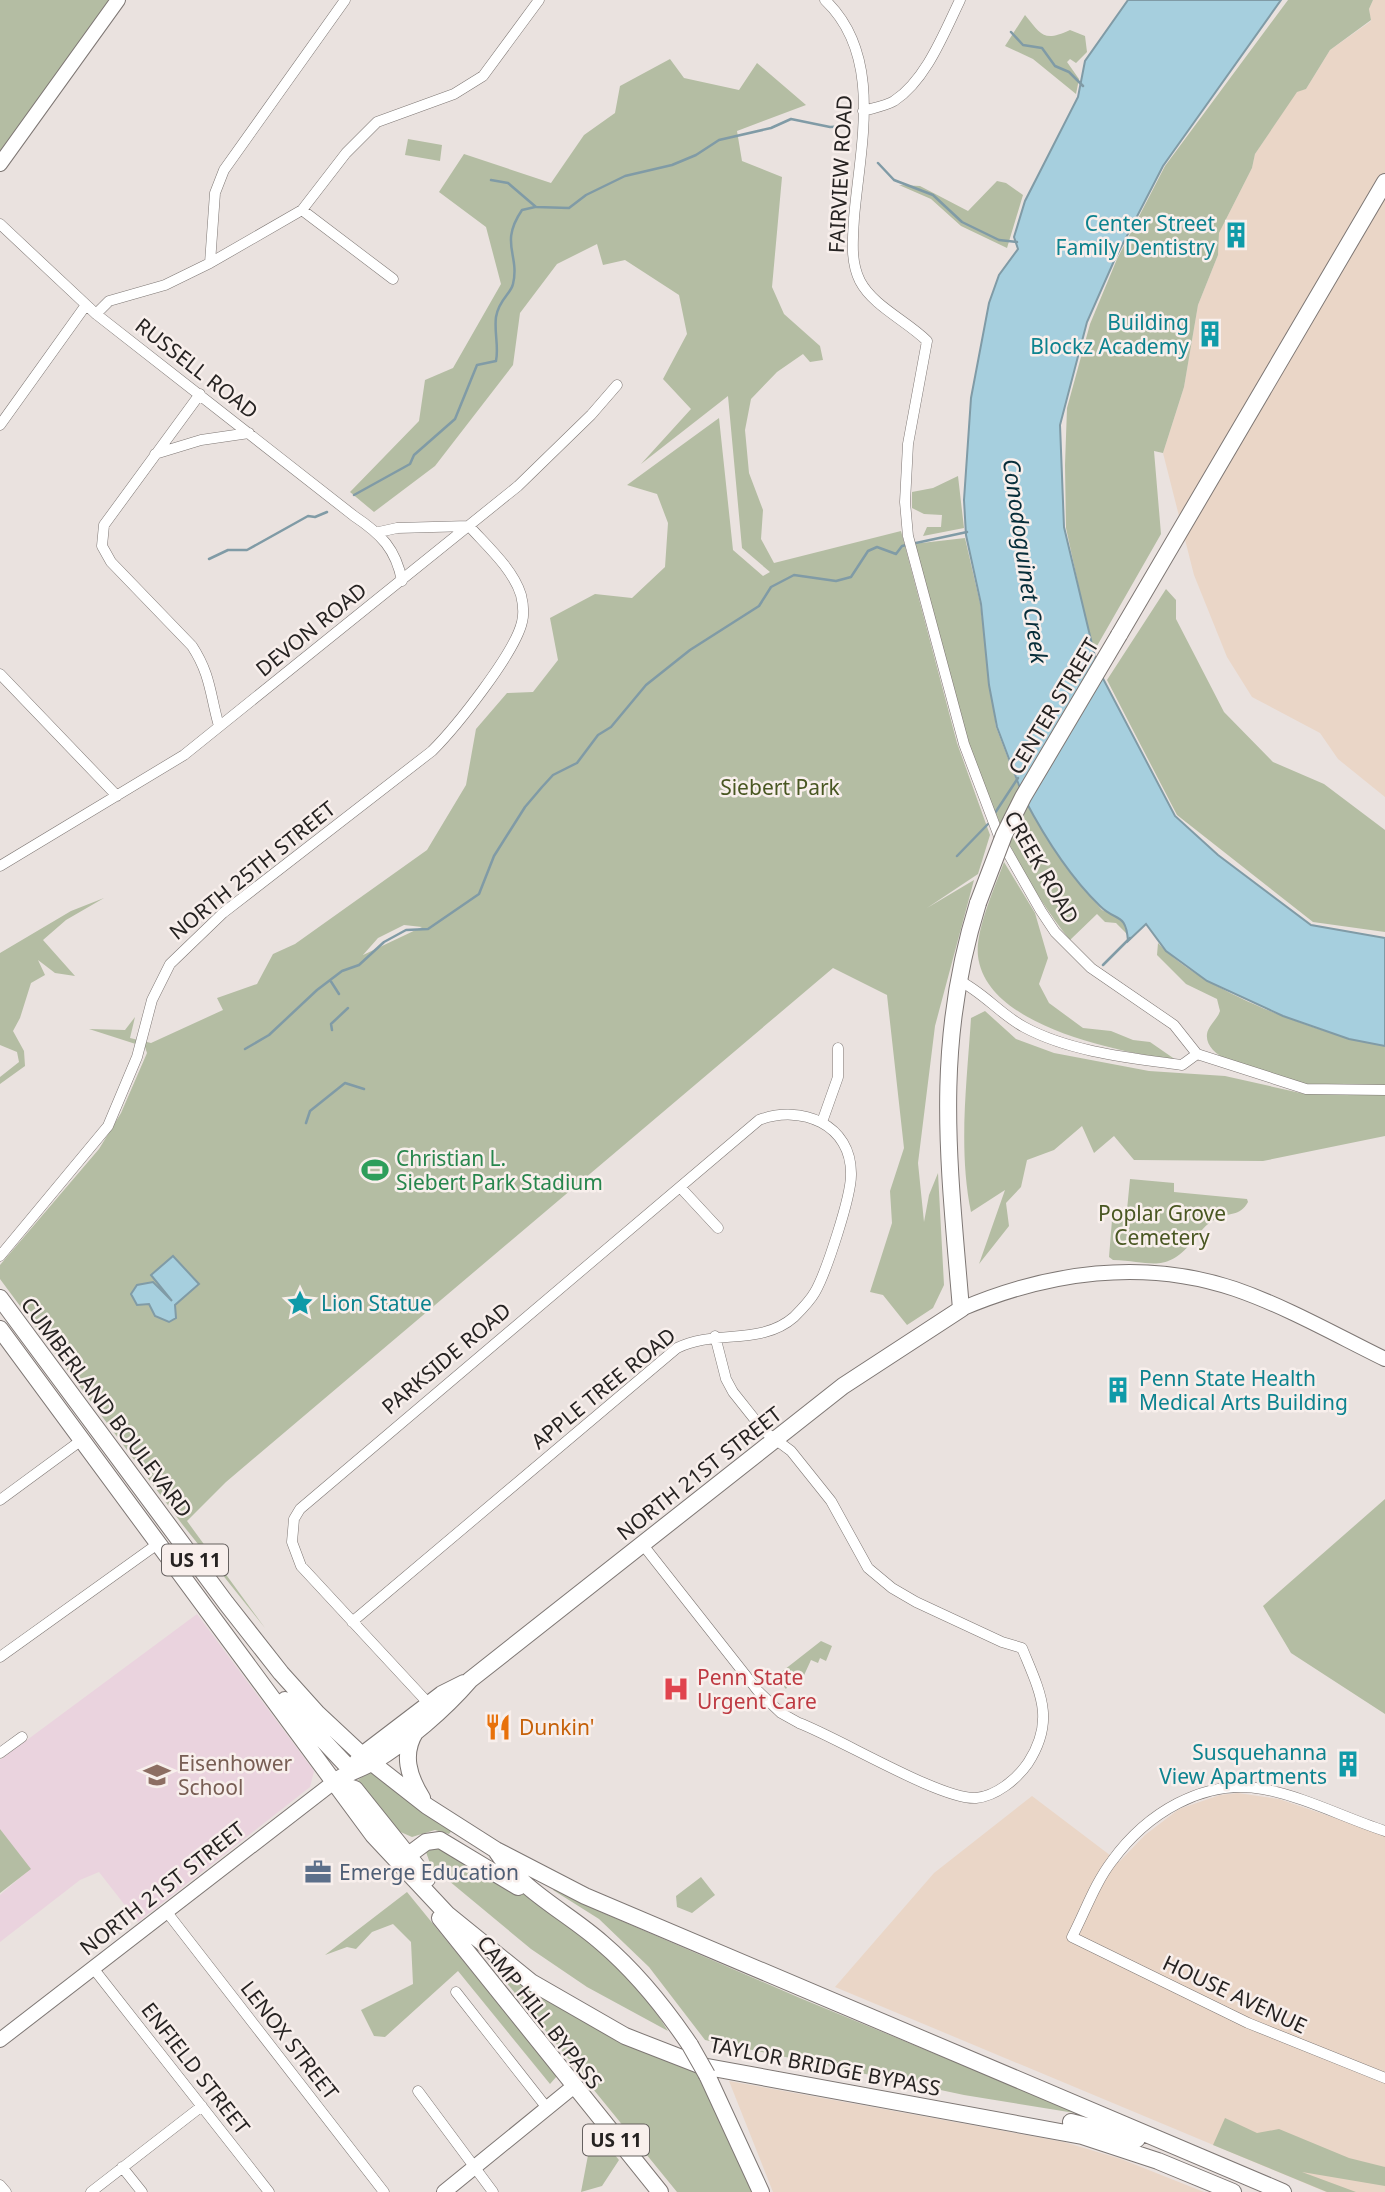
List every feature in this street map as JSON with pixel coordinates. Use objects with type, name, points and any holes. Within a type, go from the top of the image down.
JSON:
[{"type":"main road","name":"CENTER STREET","points":[[961,1309],[946,1107],[949,1041],[958,980],[978,903],[1003,835],[1385,182]]},
{"type":"main road","name":"CUMBERLAND BOULEVARD","points":[[1,1303],[106,1438],[281,1673],[367,1759]]},
{"type":"main road","name":"NORTH 21ST STREET","points":[[367,1759],[429,1704],[470,1680],[879,1361],[961,1309]]},
{"type":"main road","name":"CUMBERLAND BOULEVARD","points":[[0,1329],[239,1649],[334,1782]]},
{"type":"main road","points":[[35,1374],[56,1389],[86,1428],[106,1438]]},
{"type":"main road","points":[[239,1649],[351,1770]]},
{"type":"main road","name":"NORTH 21ST STREET","points":[[334,1782],[420,1726],[450,1703],[470,1680]]},
{"type":"main road","points":[[420,1726],[409,1745],[407,1763],[412,1781],[427,1806]]},
{"type":"main road","name":"TAYLOR BRIDGE BYPASS","points":[[367,1759],[427,1806],[496,1850],[585,1896],[1283,2192]]},
{"type":"main road","name":"TAYLOR BRIDGE BYPASS","points":[[334,1782],[447,1914],[508,1966],[577,2011],[650,2047],[702,2066],[754,2078],[1082,2136],[1158,2161],[1233,2192]]},
{"type":"main road","points":[[562,1910],[502,1879],[440,1840],[426,1842],[398,1856],[515,1958],[582,2002],[667,2043],[730,2062],[1058,2119],[1188,2151]]},
{"type":"main road","name":"US 11","points":[[496,1850],[517,1879],[562,1910],[623,1963],[655,1998],[690,2045],[707,2075],[761,2192]]},
{"type":"main road","name":"CAMP HILL BYPASS","points":[[398,1856],[573,2087],[660,2192]]},
{"type":"street","points":[[0,164],[118,0]]},
{"type":"street","points":[[210,262],[215,193],[224,170],[345,0]]},
{"type":"street","points":[[96,314],[109,301],[165,285],[302,209],[368,129],[396,113],[454,94],[482,76],[540,0]]},
{"type":"street","name":"FAIRVIEW ROAD","points":[[825,0],[843,20],[855,42],[863,70],[863,111],[854,226],[855,270],[868,293],[926,341],[919,371]]},
{"type":"street","points":[[863,111],[888,104],[906,90],[929,59],[960,0]]},
{"type":"street","points":[[302,209],[393,279]]},
{"type":"street","name":"RUSSELL ROAD","points":[[0,224],[96,314],[379,532],[395,555],[402,581]]},
{"type":"street","points":[[0,425],[86,305]]},
{"type":"street","name":"CREEK ROAD","points":[[919,371],[908,454],[905,502],[911,550],[964,744],[991,819],[1015,868],[1041,911],[1068,947],[1097,972],[1174,1026],[1197,1054],[1235,1069],[1306,1089],[1385,1090]]},
{"type":"street","name":"DEVON ROAD","points":[[0,866],[184,755],[469,526],[553,453],[617,385]]},
{"type":"street","points":[[200,394],[111,513],[104,525],[102,545],[111,562],[192,646],[202,660],[211,681],[219,726]]},
{"type":"street","points":[[155,454],[201,440],[249,433]]},
{"type":"street","points":[[379,532],[397,528],[469,526]]},
{"type":"street","name":"NORTH 25TH STREET","points":[[0,1256],[108,1126],[137,1057],[152,1000],[170,964],[223,913],[432,751],[452,729],[507,651],[522,621],[520,593],[505,568],[469,526]]},
{"type":"street","points":[[2,681],[117,796]]},
{"type":"street","points":[[958,980],[976,989],[1021,1026],[1044,1037],[1182,1065],[1197,1054]]},
{"type":"street","points":[[822,1122],[838,1077],[838,1048]]},
{"type":"street","name":"PARKSIDE ROAD","points":[[429,1704],[352,1622],[296,1556],[292,1530],[300,1508],[759,1120],[793,1113],[822,1122]]},
{"type":"street","name":"APPLE TREE ROAD","points":[[352,1622],[669,1354],[688,1343],[715,1336],[754,1335],[775,1329],[795,1316],[814,1293],[845,1206],[852,1175],[844,1144],[822,1122]]},
{"type":"street","points":[[680,1187],[718,1228]]},
{"type":"street","points":[[961,1309],[1015,1288],[1053,1279],[1101,1272],[1168,1274],[1204,1280],[1261,1299],[1385,1359]]},
{"type":"street","points":[[643,1545],[758,1691],[781,1713],[952,1794],[976,1798],[1000,1790],[1028,1763],[1040,1740],[1045,1720],[1043,1703],[1022,1648],[1002,1642],[925,1606],[876,1576],[861,1558],[845,1521],[831,1501],[790,1451],[775,1441],[729,1386],[715,1336]]},
{"type":"street","points":[[0,1500],[83,1439]]},
{"type":"street","points":[[0,1657],[159,1543]]},
{"type":"street","points":[[0,1753],[22,1737]]},
{"type":"street","name":"NORTH 21ST STREET","points":[[0,2040],[334,1782]]},
{"type":"street","name":"HOUSE AVENUE","points":[[1385,1831],[1271,1791],[1237,1786],[1204,1792],[1168,1808],[1126,1843],[1110,1863],[1072,1937],[1248,2023],[1385,2078]]},
{"type":"street","name":"LENOX STREET","points":[[166,1911],[384,2192]]},
{"type":"street","name":"ENFIELD STREET","points":[[93,1968],[269,2192]]},
{"type":"street","points":[[456,1992],[547,2108]]},
{"type":"street","points":[[444,2192],[573,2087]]},
{"type":"street","points":[[418,2091],[476,2165],[479,2175],[493,2192]]},
{"type":"street","points":[[91,2192],[202,2106]]},
{"type":"street","points":[[122,2167],[142,2192]]},
{"type":"street","points":[[0,2185],[6,2192]]},
{"type":"shaded area","points":[[1373,0],[1385,0],[1385,797],[1338,759],[1320,733],[1252,697],[1227,657],[1194,575],[1163,453],[1184,387],[1198,305],[1218,255],[1219,233],[1252,168],[1255,154],[1297,91],[1306,89],[1330,50],[1371,21],[1369,9]]},
{"type":"shaded area","name":"Eisenhower School","points":[[197,1614],[314,1771],[310,1787],[138,1922],[99,1872],[80,1880],[0,1942],[0,1895],[30,1869],[0,1829],[0,1760]]},
{"type":"shaded area","points":[[1238,1793],[1279,1799],[1385,1835],[1385,2192],[1326,2192],[835,1987],[934,1873],[1032,1796],[1119,1862],[1145,1835],[1179,1809],[1220,1795]]},
{"type":"shaded area","points":[[729,2081],[1064,2142],[1121,2159],[1204,2192],[773,2192]]},
{"type":"green space","points":[[0,0],[115,0],[0,160]]},
{"type":"green space","points":[[1288,0],[1373,0],[1369,9],[1371,20],[1330,50],[1306,89],[1297,92],[1255,154],[1252,168],[1219,233],[1218,255],[1198,305],[1184,387],[1163,453],[1154,451],[1161,534],[1093,653],[1066,528],[1065,465],[1067,408],[1090,324],[1117,259],[1165,166]]},
{"type":"green space","points":[[1025,15],[1044,35],[1054,36],[1070,30],[1085,36],[1087,52],[1076,63],[1070,59],[1067,62],[1079,79],[1076,94],[1033,59],[1005,46]]},
{"type":"green space","name":"Siebert Park","points":[[670,59],[684,78],[739,90],[757,63],[806,105],[737,131],[742,161],[782,177],[772,287],[784,314],[820,346],[823,360],[810,362],[803,354],[777,372],[751,399],[745,430],[749,473],[763,510],[761,539],[774,563],[901,531],[957,743],[990,835],[978,874],[927,908],[974,880],[935,1026],[918,1163],[924,1222],[929,1195],[938,1173],[944,1285],[933,1308],[907,1325],[883,1295],[870,1292],[892,1223],[890,1191],[904,1148],[887,995],[833,968],[226,1482],[187,1521],[265,1628],[182,1524],[0,1279],[0,1265],[99,1149],[121,1113],[147,1053],[145,1047],[89,1029],[125,1030],[135,1017],[130,1038],[151,1043],[223,1010],[217,998],[257,984],[273,954],[295,944],[427,850],[466,785],[476,729],[507,693],[533,692],[558,660],[550,618],[595,594],[632,598],[665,567],[668,523],[657,494],[627,485],[719,418],[733,550],[763,576],[770,572],[742,548],[728,396],[641,464],[691,409],[663,379],[687,334],[679,295],[625,260],[603,265],[597,244],[557,264],[520,313],[513,365],[435,466],[374,512],[350,492],[419,421],[425,380],[453,368],[501,284],[486,227],[439,192],[464,154],[551,183],[584,135],[615,113],[620,86]],"holes":[[[404,925],[422,927],[363,955],[378,938]]]},
{"type":"green space","points":[[408,139],[442,145],[440,161],[405,155]]},
{"type":"green space","points":[[997,181],[1006,183],[1023,195],[1007,248],[961,226],[931,199],[899,185],[920,186],[968,211]]},
{"type":"green space","points":[[958,476],[964,528],[923,536],[927,527],[941,527],[942,515],[924,514],[912,508],[912,492],[933,488]]},
{"type":"green space","points":[[965,538],[980,603],[996,727],[1023,798],[1081,886],[1102,910],[1119,917],[1127,927],[1127,934],[1116,923],[1105,922],[1097,914],[1070,940],[1039,897],[991,802],[955,699],[913,544]]},
{"type":"green space","points":[[1166,589],[1176,600],[1176,619],[1224,712],[1273,762],[1324,784],[1385,830],[1385,932],[1313,922],[1177,815],[1107,680]]},
{"type":"green space","points":[[1004,862],[1035,913],[1048,958],[1039,984],[1049,1003],[1083,1028],[1111,1031],[1133,1040],[1150,1042],[1176,1060],[1123,1050],[1059,1032],[1029,1018],[1004,1001],[987,981],[978,956],[978,946],[986,909]]},
{"type":"green space","points":[[104,898],[66,920],[43,940],[75,976],[55,973],[38,960],[45,975],[31,983],[13,1031],[24,1051],[25,1066],[0,1084],[0,1077],[19,1062],[17,1052],[0,1045],[0,953],[71,911]]},
{"type":"green space","points":[[1158,943],[1197,974],[1247,1001],[1325,1031],[1385,1046],[1385,1136],[1263,1161],[1134,1160],[1114,1136],[1094,1153],[1082,1126],[1054,1150],[1027,1160],[1021,1187],[1006,1203],[1009,1226],[979,1264],[1005,1190],[971,1212],[964,1139],[971,1018],[985,1011],[1016,1039],[1054,1053],[1149,1071],[1225,1076],[1305,1094],[1308,1085],[1247,1069],[1218,1054],[1209,1045],[1207,1034],[1220,1011],[1217,999],[1186,984],[1157,955]]},
{"type":"green space","name":"Poplar Grove Cemetery","points":[[1130,1179],[1174,1183],[1174,1192],[1247,1199],[1248,1202],[1238,1212],[1209,1223],[1182,1252],[1165,1262],[1113,1260],[1109,1257],[1112,1220],[1126,1220]]},
{"type":"green space","points":[[1385,1499],[1385,1714],[1291,1653],[1263,1606]]},
{"type":"green space","points":[[821,1641],[832,1646],[826,1661],[820,1658],[818,1663],[811,1660],[800,1684],[791,1679],[786,1689],[775,1677]]},
{"type":"green space","points":[[374,1769],[453,1829],[449,1834],[435,1830],[412,1837],[396,1830],[358,1780]]},
{"type":"green space","points":[[0,1829],[31,1869],[0,1893]]},
{"type":"green space","points":[[438,1846],[502,1880],[566,1923],[623,1974],[648,2002],[668,2031],[587,1987],[531,1949],[431,1866],[426,1852]]},
{"type":"green space","points":[[701,1877],[715,1895],[692,1913],[677,1907],[676,1896]]},
{"type":"green space","points":[[556,1887],[601,1912],[1081,2114],[964,2095],[705,2040],[649,1967],[599,1919],[553,1890]]},
{"type":"green space","points":[[407,1892],[557,2076],[550,2084],[458,1971],[385,2037],[374,2036],[361,2010],[413,1984],[411,1942],[393,1924],[372,1932],[356,1949],[347,1947],[325,1955]]},
{"type":"green space","points":[[503,1972],[623,2043],[696,2070],[756,2192],[677,2192],[501,1976]]},
{"type":"green space","points":[[1225,2118],[1257,2133],[1279,2129],[1349,2158],[1385,2167],[1385,2186],[1302,2172],[1356,2192],[1327,2192],[1213,2145]]},
{"type":"green space","points":[[593,2129],[619,2160],[602,2186],[581,2192]]},
{"type":"water","name":"Conodoguinet Creek","points":[[1128,0],[1281,0],[1163,166],[1114,261],[1087,322],[1060,425],[1064,527],[1097,665],[1023,796],[997,727],[989,685],[981,604],[966,535],[964,500],[971,398],[989,303],[999,275],[1018,249],[1014,237],[1025,201],[1078,97],[1085,61]]},
{"type":"water","points":[[1098,669],[1175,816],[1218,855],[1311,925],[1385,938],[1385,1046],[1349,1039],[1283,1016],[1207,981],[1166,951],[1146,924],[1128,941],[1122,921],[1100,906],[1068,869],[1024,798]]},
{"type":"water","points":[[173,1256],[199,1284],[175,1305],[176,1318],[169,1322],[155,1316],[149,1304],[137,1305],[131,1294],[137,1285],[153,1282],[172,1301],[151,1275]]},
{"type":"waterway","points":[[1011,32],[1023,45],[1042,48],[1055,66],[1069,72],[1083,86]]},
{"type":"waterway","points":[[491,180],[508,183],[536,207],[569,208],[586,195],[625,176],[672,165],[696,155],[719,140],[771,128],[791,119],[830,127],[849,126]]},
{"type":"waterway","points":[[878,163],[894,180],[933,195],[962,222],[999,240],[1017,242]]},
{"type":"waterway","points":[[354,495],[410,464],[414,455],[455,419],[477,365],[496,361],[496,317],[512,288],[514,274],[512,232],[522,210],[535,207]]},
{"type":"waterway","points":[[209,559],[228,550],[247,550],[308,516],[315,517],[327,512]]},
{"type":"waterway","points":[[245,1049],[269,1035],[317,990],[342,971],[359,965],[384,942],[406,930],[428,929],[479,894],[494,856],[525,807],[553,775],[577,763],[598,735],[611,727],[646,685],[690,650],[759,606],[771,587],[794,575],[836,581],[851,577],[868,551],[877,547],[896,554],[902,546],[967,532]]},
{"type":"waterway","points":[[995,813],[1018,778]]},
{"type":"waterway","points":[[957,856],[988,824]]},
{"type":"waterway","points":[[1103,965],[1130,938]]},
{"type":"waterway","points":[[330,980],[339,994]]},
{"type":"waterway","points":[[332,1030],[331,1024],[348,1008]]},
{"type":"waterway","points":[[306,1123],[310,1111],[345,1083],[364,1089]]},
{"type":"place","name":"Center Street Family Dentistry","points":[[1236,235]]},
{"type":"place","name":"Building Blockz Academy","points":[[1210,334]]},
{"type":"place","name":"Christian L. Siebert Park Stadium","points":[[375,1170]]},
{"type":"place","name":"Lion Statue","points":[[300,1303]]},
{"type":"place","name":"Penn State Health Medical Arts Building","points":[[1118,1390]]},
{"type":"place","name":"Penn State Urgent Care","points":[[676,1689]]},
{"type":"place","name":"Dunkin'","points":[[498,1727]]},
{"type":"place","name":"Susquehanna View Apartments","points":[[1348,1764]]},
{"type":"place","name":"Eisenhower School","points":[[157,1775]]},
{"type":"place","name":"Emerge Education","points":[[318,1872]]}]
